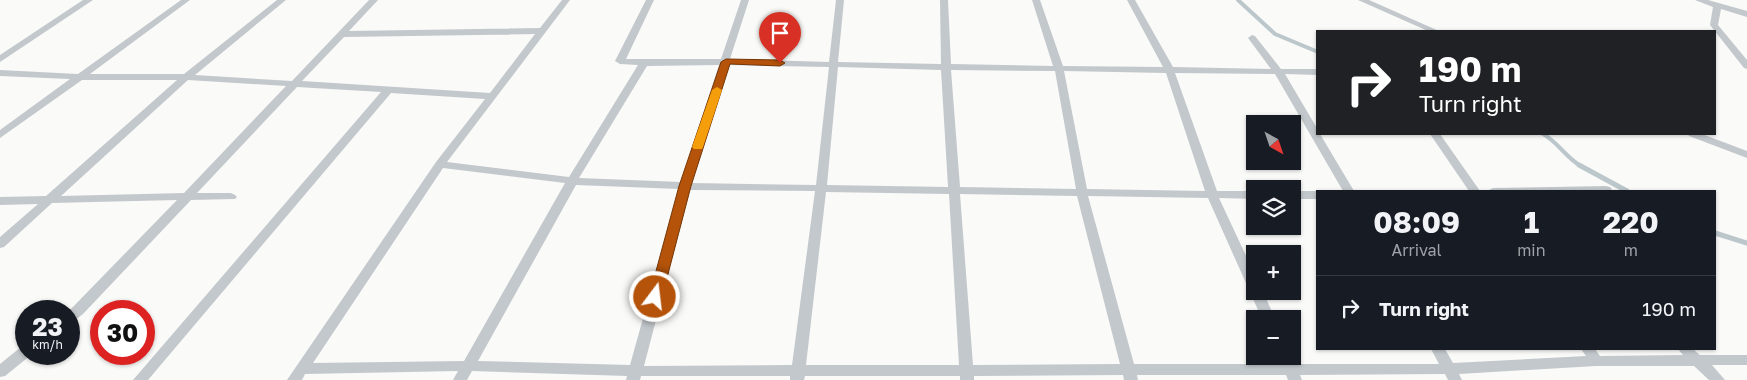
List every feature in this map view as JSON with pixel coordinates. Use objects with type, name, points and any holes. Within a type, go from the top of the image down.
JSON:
[{"type":"street","points":[[0,60],[89,0]]},
{"type":"street","points":[[0,135],[186,0]]},
{"type":"street","points":[[0,244],[186,78],[282,0]]},
{"type":"street","points":[[80,307],[374,0]]},
{"type":"street","points":[[298,374],[440,164],[566,0]]},
{"type":"street","points":[[650,0],[620,61],[644,63],[834,64],[946,68],[1316,72]]},
{"type":"street","points":[[634,376],[685,186],[745,0]]},
{"type":"street","points":[[798,375],[821,188],[840,0]]},
{"type":"street","points":[[944,0],[946,68],[967,376]]},
{"type":"street","points":[[1036,0],[1059,69],[1082,192],[1129,375]]},
{"type":"street","points":[[1131,0],[1170,71],[1212,194],[1246,268]]},
{"type":"street","points":[[1362,0],[1433,30]]},
{"type":"street","points":[[1699,0],[1747,14]]},
{"type":"street","points":[[1717,5],[1714,26],[1747,66]]},
{"type":"street","points":[[341,34],[542,31]]},
{"type":"street","points":[[1252,38],[1279,73],[1347,190]]},
{"type":"street","points":[[460,380],[572,181],[644,63]]},
{"type":"street","points":[[0,73],[78,77],[186,78],[491,96]]},
{"type":"street","points":[[140,380],[388,90]]},
{"type":"street","points":[[1436,135],[1474,190]]},
{"type":"street","points":[[1696,135],[1747,155]]},
{"type":"street","points":[[440,164],[572,181],[685,186],[1246,194]]},
{"type":"street","points":[[1550,190],[1606,189]]},
{"type":"street","points":[[1301,195],[1316,195]]},
{"type":"street","points":[[0,201],[188,196],[231,197]]},
{"type":"street","points":[[1439,350],[1452,375]]},
{"type":"street","points":[[1589,350],[1596,361]]},
{"type":"street","points":[[1686,350],[1718,380]]},
{"type":"street","points":[[0,372],[15,360]]},
{"type":"street","points":[[298,374],[467,366],[634,376],[1129,375],[1291,368],[1452,375],[1596,361],[1747,360]]},
{"type":"waterway","points":[[1238,0],[1275,34],[1316,51]]},
{"type":"waterway","points":[[1544,135],[1581,166]]},
{"type":"waterway","points":[[1579,165],[1625,190]]},
{"type":"waterway","points":[[1716,233],[1747,243]]},
{"type":"slow traffic","points":[[698,147],[717,90]]},
{"type":"route","points":[[655,297],[685,186],[726,62],[780,63]]}]
